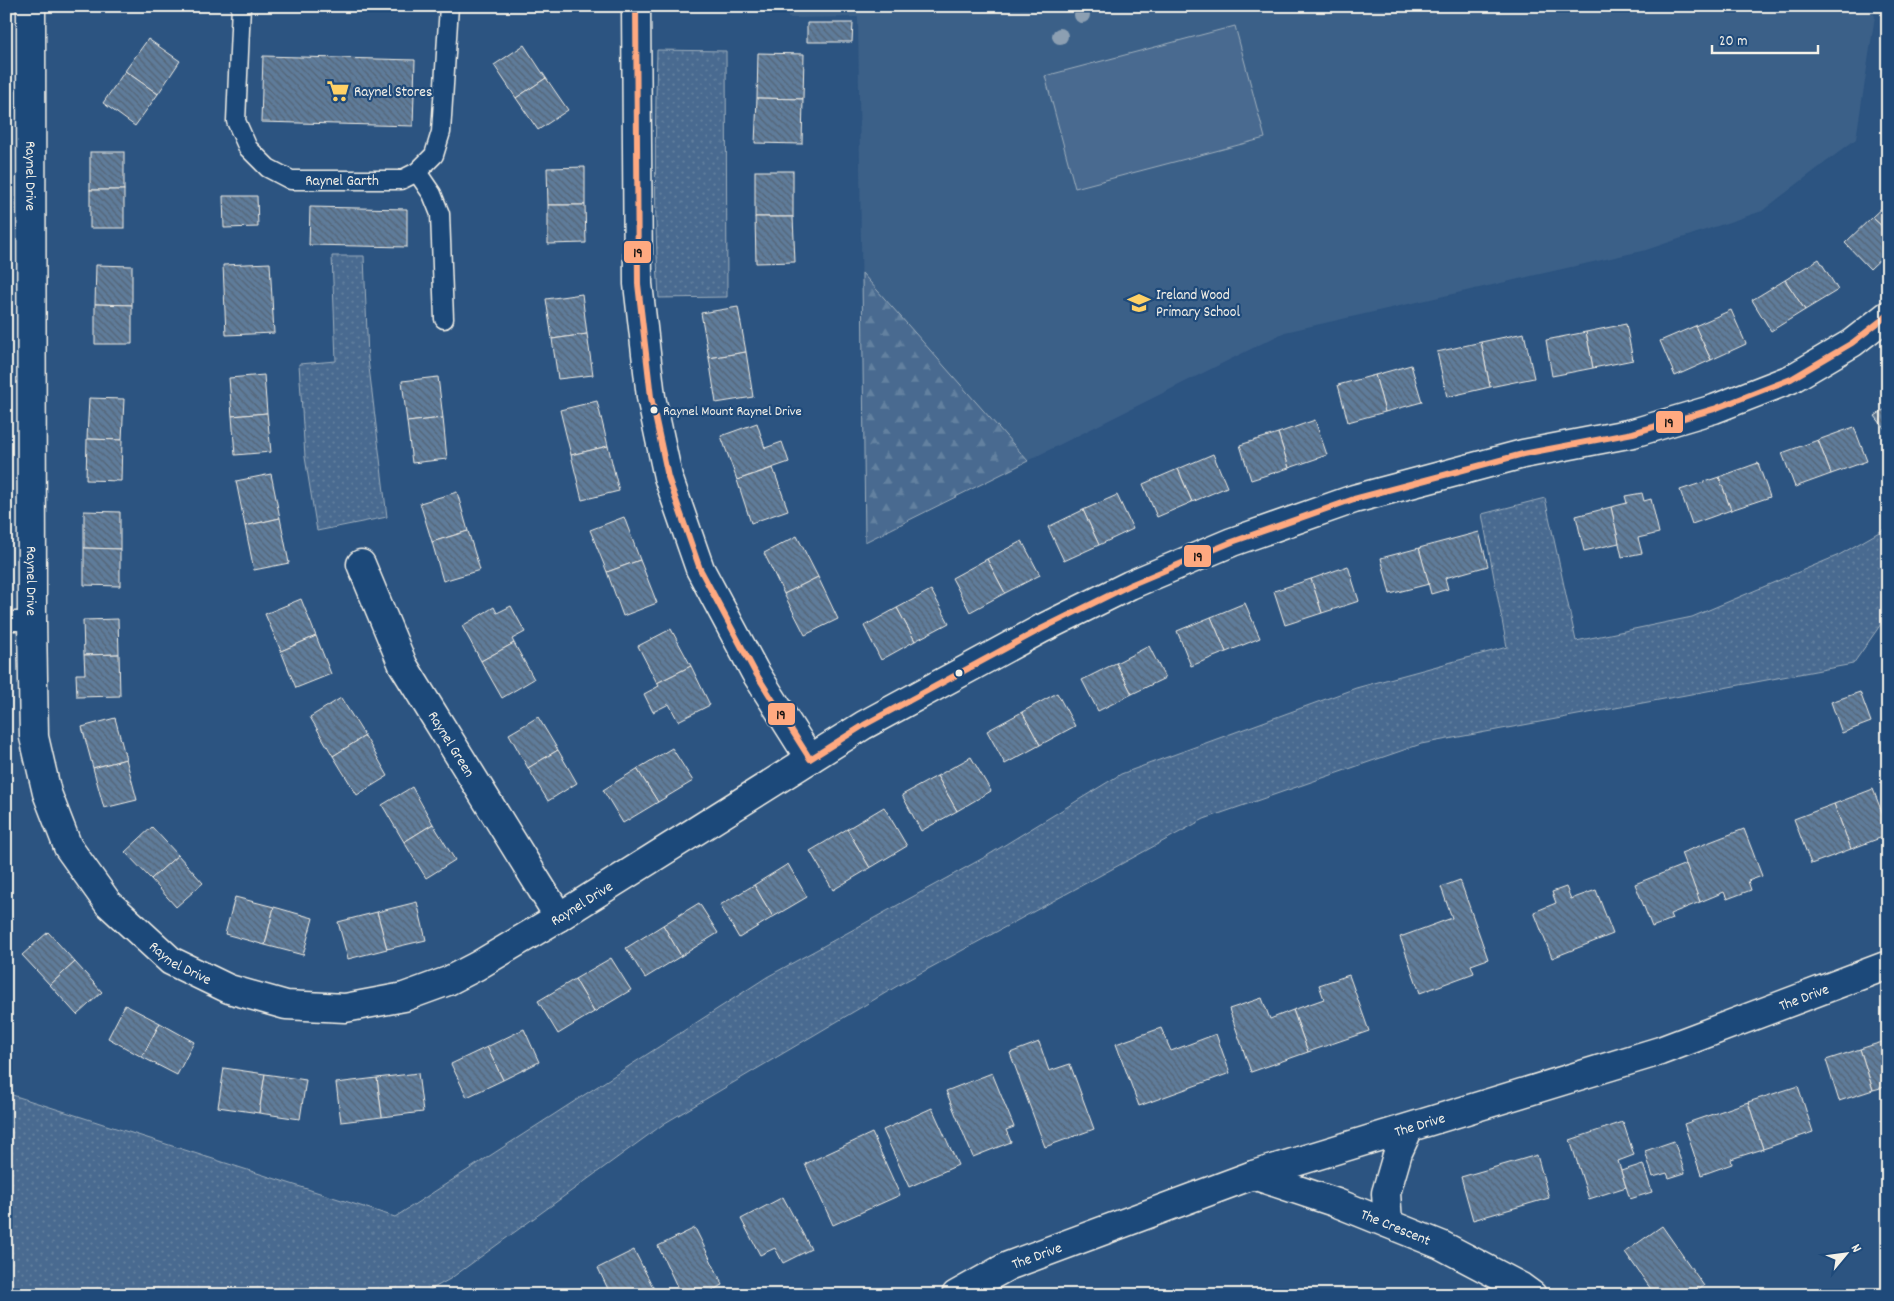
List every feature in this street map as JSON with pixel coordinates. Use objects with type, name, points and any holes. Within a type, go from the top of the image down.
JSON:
[{"type":"street","name":"Raynel Drive","points":[[31,6],[19,621],[34,737],[47,793],[68,847],[108,903],[170,961],[229,989],[286,1005],[345,1008],[404,997],[448,980],[477,966],[559,917],[864,724],[1041,629],[1130,585],[1232,542],[1354,498],[1523,454],[1633,433],[1714,409],[1791,379],[1852,343],[1888,316]]},
{"type":"street","points":[[636,6],[638,284],[651,397],[668,477],[700,569],[755,672],[810,759]]},
{"type":"street","name":"Raynel Green","points":[[361,564],[403,665],[559,917]]},
{"type":"street","name":"The Drive","points":[[956,1295],[1008,1266],[1253,1174],[1660,1052],[1888,965]]},
{"type":"street","points":[[1388,1223],[1386,1193],[1398,1152],[1409,1128]]},
{"type":"street","name":"The Crescent","points":[[1253,1174],[1337,1203],[1441,1244],[1521,1287],[1532,1295]]},
{"type":"lane","name":"Raynel Garth","points":[[241,6],[236,121],[248,148],[268,168],[291,180],[401,180],[417,172],[434,155],[441,132],[449,6]]},
{"type":"lane","points":[[417,172],[432,194],[440,214],[444,319]]},
{"type":"shaded area","name":"Ireland Wood Primary School","points":[[788,6],[1868,6],[1875,16],[1856,139],[1762,211],[1646,250],[1285,332],[865,542],[858,17],[788,18]]},
{"type":"green space","points":[[1235,26],[1265,138],[1075,188],[1045,76]]},
{"type":"green space","points":[[657,50],[726,51],[727,297],[659,298],[655,174]]},
{"type":"green space","points":[[332,256],[364,256],[368,359],[387,517],[317,531],[305,457],[299,364],[336,361]]},
{"type":"green space","points":[[862,273],[1028,461],[865,542]]},
{"type":"green space","points":[[1545,498],[1576,641],[1692,617],[1839,555],[1888,527],[1888,614],[1853,664],[1421,744],[1204,819],[904,982],[665,1123],[450,1279],[421,1295],[9,1295],[6,1283],[6,1093],[395,1217],[767,977],[985,857],[1121,774],[1356,688],[1507,647],[1482,514]]},
{"type":"building","points":[[959,6],[979,6],[961,11]]},
{"type":"building","points":[[807,23],[853,23],[852,42],[807,42]]},
{"type":"building","points":[[148,39],[180,61],[158,94],[125,71]]},
{"type":"building","points":[[524,45],[546,78],[516,98],[494,65]]},
{"type":"building","points":[[758,53],[804,54],[803,99],[757,98]]},
{"type":"building","name":"Raynel Stores","points":[[263,56],[415,60],[413,126],[261,122]]},
{"type":"building","points":[[125,71],[158,94],[135,126],[103,103]]},
{"type":"building","points":[[546,78],[568,110],[538,130],[516,98]]},
{"type":"building","points":[[757,98],[803,99],[802,144],[755,143]]},
{"type":"building","points":[[90,152],[124,152],[124,190],[90,190]]},
{"type":"building","points":[[585,167],[585,205],[548,205],[547,168]]},
{"type":"building","points":[[755,171],[793,171],[793,217],[755,217]]},
{"type":"building","points":[[90,190],[124,190],[124,228],[90,228]]},
{"type":"building","points":[[223,196],[257,196],[258,227],[224,228]]},
{"type":"building","points":[[1888,202],[1888,232],[1872,217]]},
{"type":"building","points":[[548,205],[585,205],[586,243],[548,244]]},
{"type":"building","points":[[310,207],[407,209],[407,247],[309,245]]},
{"type":"building","points":[[755,217],[793,217],[795,262],[756,263]]},
{"type":"building","points":[[1872,217],[1888,232],[1888,252],[1870,269],[1845,243]]},
{"type":"building","points":[[1819,259],[1838,290],[1805,310],[1785,280]]},
{"type":"building","points":[[270,263],[274,333],[226,335],[223,265]]},
{"type":"building","points":[[96,265],[132,266],[132,305],[95,304]]},
{"type":"building","points":[[1785,280],[1805,310],[1771,331],[1752,300]]},
{"type":"building","points":[[582,294],[587,334],[552,339],[546,299]]},
{"type":"building","points":[[95,304],[132,305],[132,344],[95,344]]},
{"type":"building","points":[[738,307],[746,352],[709,358],[701,313]]},
{"type":"building","points":[[1731,310],[1746,344],[1711,360],[1695,326]]},
{"type":"building","points":[[1626,324],[1633,360],[1593,368],[1586,332]]},
{"type":"building","points":[[1695,326],[1711,360],[1675,376],[1660,341]]},
{"type":"building","points":[[1586,332],[1593,368],[1552,376],[1546,340]]},
{"type":"building","points":[[1524,333],[1534,378],[1490,387],[1481,342]]},
{"type":"building","points":[[587,334],[593,375],[558,379],[552,339]]},
{"type":"building","points":[[1481,342],[1490,387],[1447,397],[1437,352]]},
{"type":"building","points":[[746,352],[753,397],[716,403],[709,358]]},
{"type":"building","points":[[1411,365],[1422,402],[1385,412],[1375,375]]},
{"type":"building","points":[[264,375],[267,413],[232,416],[229,378]]},
{"type":"building","points":[[1375,375],[1385,412],[1348,422],[1338,385]]},
{"type":"building","points":[[438,377],[443,418],[407,422],[402,381]]},
{"type":"building","points":[[89,398],[124,399],[122,440],[87,439]]},
{"type":"building","points":[[597,401],[608,446],[571,455],[560,410]]},
{"type":"building","points":[[1888,407],[1888,433],[1875,416]]},
{"type":"building","points":[[267,413],[271,452],[235,455],[232,416]]},
{"type":"building","points":[[443,418],[447,459],[412,463],[407,422]]},
{"type":"building","points":[[1315,420],[1327,455],[1289,468],[1278,433]]},
{"type":"building","points":[[757,423],[765,448],[782,442],[789,462],[737,480],[721,436]]},
{"type":"building","points":[[1854,427],[1867,461],[1831,474],[1818,440]]},
{"type":"building","points":[[1278,433],[1289,468],[1251,480],[1240,445]]},
{"type":"building","points":[[87,439],[122,440],[121,481],[86,480]]},
{"type":"building","points":[[1818,440],[1831,474],[1795,487],[1782,453]]},
{"type":"building","points":[[608,446],[619,491],[582,500],[571,455]]},
{"type":"building","points":[[1213,454],[1227,487],[1192,502],[1178,469]]},
{"type":"building","points":[[1758,463],[1770,497],[1731,510],[1719,477]]},
{"type":"building","points":[[773,468],[788,510],[751,523],[737,480]]},
{"type":"building","points":[[1178,469],[1192,502],[1157,517],[1143,484]]},
{"type":"building","points":[[271,474],[280,518],[245,526],[236,481]]},
{"type":"building","points":[[1719,477],[1731,510],[1692,524],[1680,490]]},
{"type":"building","points":[[457,492],[468,531],[432,542],[420,503]]},
{"type":"building","points":[[1642,493],[1644,501],[1651,499],[1659,533],[1638,538],[1642,553],[1622,557],[1611,507],[1627,503],[1625,496]]},
{"type":"building","points":[[1117,495],[1133,529],[1099,545],[1083,510]]},
{"type":"building","points":[[1611,507],[1619,543],[1584,551],[1576,516]]},
{"type":"building","points":[[1083,510],[1099,545],[1064,561],[1048,527]]},
{"type":"building","points":[[84,511],[120,512],[120,549],[84,548]]},
{"type":"building","points":[[624,517],[640,560],[607,572],[590,530]]},
{"type":"building","points":[[280,518],[289,563],[254,570],[245,526]]},
{"type":"building","points":[[468,531],[480,570],[443,581],[432,542]]},
{"type":"building","points":[[1479,532],[1488,566],[1445,578],[1448,589],[1431,594],[1419,548]]},
{"type":"building","points":[[797,536],[818,577],[784,594],[764,553]]},
{"type":"building","points":[[1022,541],[1040,575],[1005,593],[987,559]]},
{"type":"building","points":[[84,548],[120,549],[120,586],[84,585]]},
{"type":"building","points":[[1419,548],[1429,584],[1390,594],[1381,558]]},
{"type":"building","points":[[987,559],[1005,593],[970,612],[952,578]]},
{"type":"building","points":[[640,560],[657,603],[623,616],[607,572]]},
{"type":"building","points":[[1348,566],[1359,601],[1322,613],[1311,579]]},
{"type":"building","points":[[818,577],[838,619],[805,635],[784,594]]},
{"type":"building","points":[[1311,579],[1322,613],[1285,625],[1274,591]]},
{"type":"building","points":[[931,590],[949,623],[915,641],[897,608]]},
{"type":"building","points":[[301,599],[316,636],[281,651],[265,614]]},
{"type":"building","points":[[1245,603],[1260,638],[1226,652],[1211,617]]},
{"type":"building","points":[[511,606],[525,632],[512,639],[514,643],[481,661],[462,626],[494,607],[497,613]]},
{"type":"building","points":[[897,608],[915,641],[881,660],[864,626]]},
{"type":"building","points":[[1211,617],[1226,652],[1191,666],[1177,631]]},
{"type":"building","points":[[118,619],[119,654],[84,655],[83,620]]},
{"type":"building","points":[[671,629],[691,666],[657,683],[638,646]]},
{"type":"building","points":[[316,636],[331,674],[296,688],[281,651]]},
{"type":"building","points":[[514,643],[534,679],[502,698],[481,661]]},
{"type":"building","points":[[1149,646],[1165,678],[1132,694],[1116,663]]},
{"type":"building","points":[[119,654],[120,696],[77,697],[76,674],[85,674],[84,655]]},
{"type":"building","points":[[1116,663],[1132,694],[1098,711],[1082,680]]},
{"type":"building","points":[[691,666],[710,705],[678,721],[669,704],[653,712],[644,694],[659,686],[657,683]]},
{"type":"building","points":[[1860,692],[1871,722],[1842,733],[1831,702]]},
{"type":"building","points":[[1057,693],[1075,726],[1040,745],[1022,712]]},
{"type":"building","points":[[341,698],[365,736],[333,756],[310,717]]},
{"type":"building","points":[[1022,712],[1040,745],[1005,764],[987,731]]},
{"type":"building","points":[[538,717],[558,750],[528,768],[509,734]]},
{"type":"building","points":[[115,718],[126,759],[93,768],[82,727]]},
{"type":"building","points":[[365,736],[388,776],[357,795],[333,756]]},
{"type":"building","points":[[672,748],[693,781],[658,802],[637,769]]},
{"type":"building","points":[[558,750],[577,783],[548,801],[528,768]]},
{"type":"building","points":[[971,757],[991,791],[957,811],[937,776]]},
{"type":"building","points":[[126,759],[137,800],[104,808],[93,768]]},
{"type":"building","points":[[637,769],[658,802],[623,823],[603,790]]},
{"type":"building","points":[[937,776],[957,811],[921,831],[902,795]]},
{"type":"building","points":[[412,787],[433,824],[404,842],[382,805]]},
{"type":"building","points":[[1873,789],[1888,828],[1888,835],[1851,849],[1834,804]]},
{"type":"building","points":[[1834,804],[1851,849],[1811,864],[1794,819]]},
{"type":"building","points":[[884,807],[907,846],[870,868],[847,829]]},
{"type":"building","points":[[433,824],[455,860],[426,878],[404,842]]},
{"type":"building","points":[[152,827],[178,855],[151,879],[125,852]]},
{"type":"building","points":[[847,829],[870,868],[833,890],[810,851]]},
{"type":"building","points":[[1744,829],[1762,876],[1748,881],[1751,890],[1727,899],[1724,892],[1700,902],[1681,853]]},
{"type":"building","points":[[178,855],[203,883],[176,907],[151,879]]},
{"type":"building","points":[[788,864],[807,897],[773,917],[754,885]]},
{"type":"building","points":[[1686,864],[1700,902],[1670,914],[1672,919],[1652,927],[1635,884]]},
{"type":"building","points":[[1460,880],[1488,959],[1471,965],[1474,973],[1420,993],[1400,937],[1452,918],[1441,887]]},
{"type":"building","points":[[754,885],[773,917],[739,938],[720,905]]},
{"type":"building","points":[[1566,887],[1571,899],[1596,890],[1613,934],[1552,958],[1534,912],[1556,903],[1552,892]]},
{"type":"building","points":[[235,897],[274,907],[265,945],[225,934]]},
{"type":"building","points":[[417,902],[426,940],[387,949],[377,912]]},
{"type":"building","points":[[699,903],[718,933],[681,956],[663,925]]},
{"type":"building","points":[[274,907],[313,918],[303,955],[265,945]]},
{"type":"building","points":[[377,912],[387,949],[348,959],[338,922]]},
{"type":"building","points":[[663,925],[681,956],[645,978],[626,948]]},
{"type":"building","points":[[48,932],[75,962],[50,985],[22,955]]},
{"type":"building","points":[[611,958],[631,990],[594,1012],[575,979]]},
{"type":"building","points":[[75,962],[102,992],[77,1015],[50,985]]},
{"type":"building","points":[[1349,975],[1369,1031],[1308,1052],[1293,1010],[1324,999],[1319,985]]},
{"type":"building","points":[[575,979],[594,1012],[558,1034],[538,1001]]},
{"type":"building","points":[[1262,998],[1270,1019],[1293,1010],[1308,1052],[1251,1072],[1229,1009]]},
{"type":"building","points":[[125,1005],[160,1023],[142,1057],[108,1038]]},
{"type":"building","points":[[160,1023],[194,1042],[177,1075],[142,1057]]},
{"type":"building","points":[[1161,1028],[1171,1051],[1216,1034],[1230,1073],[1139,1106],[1116,1044]]},
{"type":"building","points":[[524,1029],[539,1062],[503,1080],[487,1047]]},
{"type":"building","points":[[1888,1040],[1888,1086],[1873,1090],[1860,1049]]},
{"type":"building","points":[[1039,1042],[1049,1071],[1070,1064],[1094,1129],[1045,1147],[1010,1053]]},
{"type":"building","points":[[487,1047],[503,1080],[467,1097],[451,1064]]},
{"type":"building","points":[[1860,1049],[1873,1090],[1839,1101],[1826,1060]]},
{"type":"building","points":[[224,1068],[265,1074],[259,1113],[218,1107]]},
{"type":"building","points":[[418,1073],[423,1112],[382,1117],[377,1078]]},
{"type":"building","points":[[992,1073],[1014,1127],[1006,1130],[1011,1142],[973,1157],[946,1091]]},
{"type":"building","points":[[265,1074],[306,1080],[300,1119],[259,1113]]},
{"type":"building","points":[[377,1078],[382,1117],[341,1122],[336,1083]]},
{"type":"building","points":[[1798,1086],[1813,1132],[1763,1149],[1748,1102]]},
{"type":"building","points":[[1748,1102],[1763,1149],[1731,1159],[1732,1164],[1701,1175],[1684,1124]]},
{"type":"building","points":[[932,1108],[958,1165],[909,1187],[883,1130]]},
{"type":"building","points":[[1623,1122],[1634,1155],[1618,1161],[1626,1187],[1589,1199],[1570,1140]]},
{"type":"building","points":[[872,1133],[900,1195],[833,1225],[805,1164]]},
{"type":"building","points":[[1674,1141],[1685,1173],[1669,1178],[1667,1173],[1653,1177],[1645,1151]]},
{"type":"building","points":[[1537,1155],[1549,1198],[1473,1220],[1461,1177]]},
{"type":"building","points":[[1643,1164],[1652,1192],[1630,1199],[1621,1171]]},
{"type":"building","points":[[783,1197],[811,1249],[783,1263],[775,1248],[760,1255],[741,1219]]},
{"type":"building","points":[[1662,1226],[1704,1286],[1692,1295],[1655,1295],[1625,1252]]},
{"type":"building","points":[[695,1228],[723,1285],[702,1295],[681,1295],[658,1246]]},
{"type":"building","points":[[634,1250],[657,1295],[597,1295],[608,1289],[598,1268]]},
{"type":"transit line","name":"19","points":[[636,6],[638,284],[651,397],[668,477],[700,569],[755,672],[810,759],[864,725],[1041,629],[1130,585],[1232,542],[1354,499],[1523,454],[1633,433],[1714,409],[1791,379],[1852,343],[1888,315]]},
{"type":"place","name":"Raynel Stores","points":[[338,91]]},
{"type":"place","name":"Ireland Wood Primary School","points":[[1139,303]]},
{"type":"place","name":"Raynel Mount Raynel Drive","points":[[654,410]]}]
